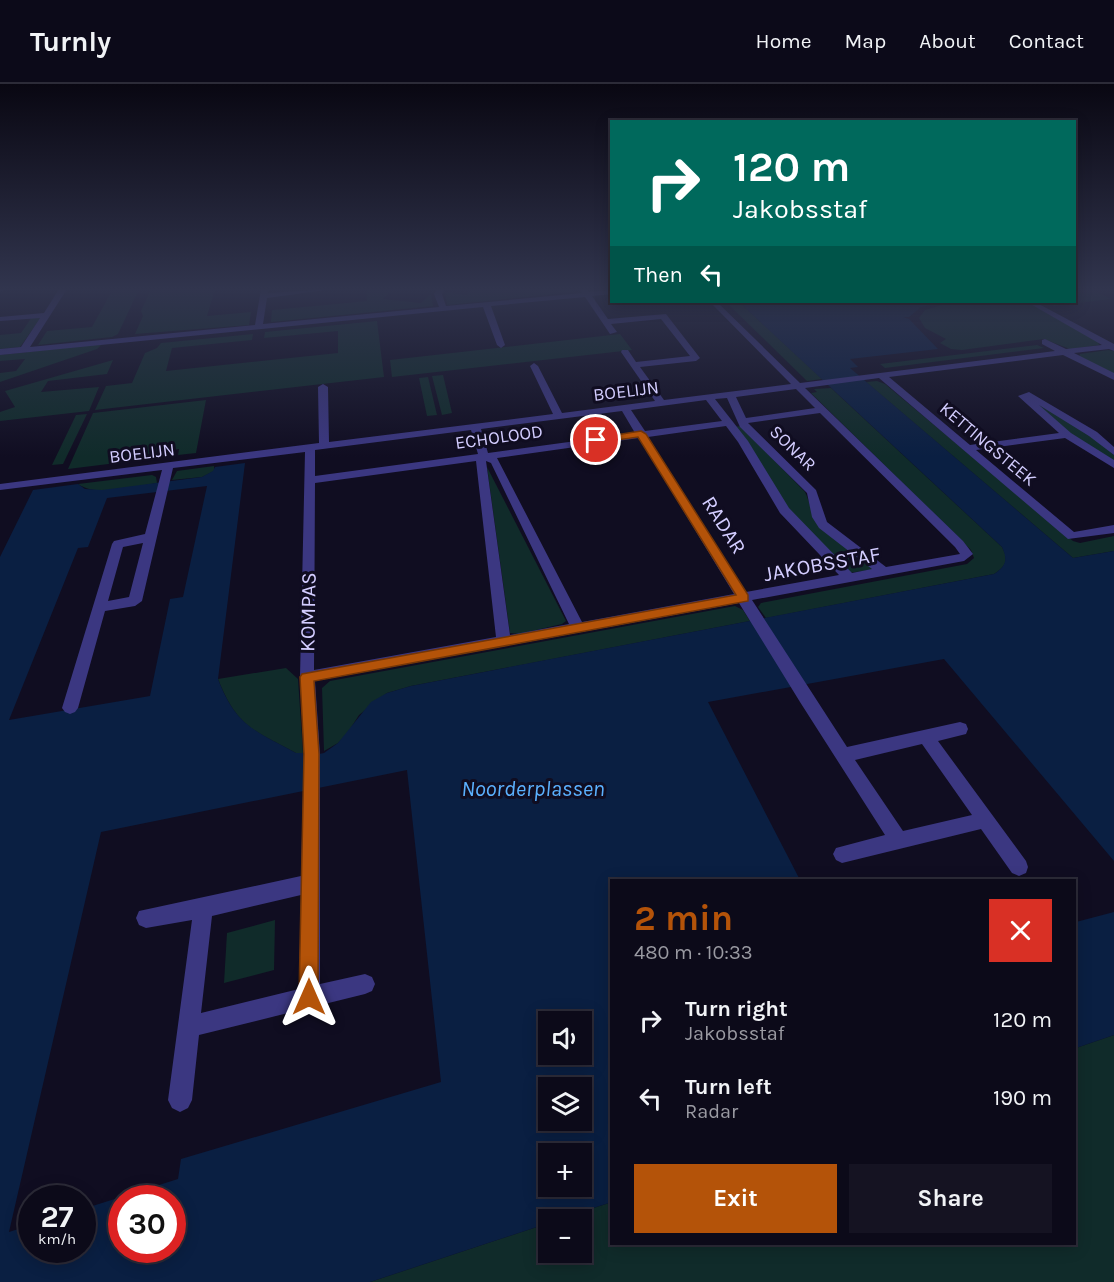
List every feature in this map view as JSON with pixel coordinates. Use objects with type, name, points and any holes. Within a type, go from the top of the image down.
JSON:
[{"type":"street","points":[[24,349],[27,345]]},
{"type":"street","points":[[0,352],[66,345]]},
{"type":"street","points":[[633,365],[696,358],[686,345]]},
{"type":"street","name":"JAKOBSSTAF","points":[[307,677],[504,640],[748,604],[849,578],[961,560],[967,554],[959,544],[757,345]]},
{"type":"street","points":[[1051,345],[1114,377]]},
{"type":"street","name":"BOELIJN","points":[[0,487],[1113,347]]},
{"type":"street","points":[[625,352],[661,403]]},
{"type":"street","points":[[534,366],[560,416]]},
{"type":"street","name":"KETTINGSTEEK","points":[[876,377],[967,448],[1072,536],[1114,529]]},
{"type":"street","points":[[317,447],[323,387]]},
{"type":"street","name":"SONAR","points":[[730,394],[742,421],[752,434],[812,492],[818,517],[823,525],[884,572]]},
{"type":"street","points":[[1114,452],[1084,428],[1029,395],[1023,396],[1067,435],[1114,465]]},
{"type":"street","name":"SONAR","points":[[708,397],[743,441],[784,510],[849,578]]},
{"type":"street","name":"RADAR","points":[[625,408],[805,698],[899,840]]},
{"type":"street","points":[[742,421],[824,410]]},
{"type":"street","name":"ECHOLOOD","points":[[310,480],[729,423]]},
{"type":"street","points":[[475,427],[484,456],[480,463],[504,640]]},
{"type":"street","points":[[967,448],[1067,435]]},
{"type":"street","name":"KOMPAS","points":[[309,997],[312,754],[307,677],[310,480],[317,447]]},
{"type":"street","points":[[484,456],[495,461],[578,628]]},
{"type":"street","points":[[98,606],[135,601],[168,466]]},
{"type":"street","points":[[70,708],[118,544],[152,537]]},
{"type":"street","points":[[844,756],[960,729]]},
{"type":"street","points":[[926,737],[1019,867]]},
{"type":"street","points":[[842,854],[985,820]]},
{"type":"street","points":[[146,918],[203,908],[310,883]]},
{"type":"street","points":[[180,1100],[203,908]]},
{"type":"street","points":[[189,1028],[365,984]]},
{"type":"green space","points":[[0,345],[21,345],[20,347],[0,349]]},
{"type":"green space","points":[[101,345],[97,349],[0,382],[0,373],[16,371],[25,359],[0,361],[0,355]]},
{"type":"green space","points":[[159,345],[203,345],[172,348],[166,371],[338,353],[338,345],[380,345],[384,377],[95,410],[106,386],[132,383],[145,353]]},
{"type":"green space","points":[[524,345],[628,345],[632,350],[392,377],[390,360]]},
{"type":"green space","points":[[770,345],[785,345],[822,379],[807,381]]},
{"type":"green space","points":[[943,345],[1000,345],[962,350],[951,349]]},
{"type":"green space","points":[[1037,345],[1044,348],[885,368],[880,364]]},
{"type":"green space","points":[[1059,345],[1099,345],[1070,349]]},
{"type":"green space","points":[[1114,351],[1114,374],[1079,357],[1080,354]]},
{"type":"green space","points":[[113,360],[107,374],[48,381],[41,392],[99,387],[89,411],[0,421],[0,412],[15,407],[5,391]]},
{"type":"green space","points":[[443,375],[452,413],[442,415],[432,376]]},
{"type":"green space","points":[[428,377],[437,415],[427,416],[419,378]]},
{"type":"green space","points":[[877,381],[885,384],[1073,541],[1080,543],[1114,536],[1114,551],[1073,558],[866,382]]},
{"type":"green space","points":[[831,388],[1002,547],[1006,559],[1001,568],[994,574],[766,618],[758,607],[761,603],[967,564],[974,558],[971,550],[811,393],[817,392],[814,389]]},
{"type":"green space","points":[[1030,398],[1089,434],[1114,455],[1114,463],[1076,439]]},
{"type":"green space","points":[[206,400],[196,453],[178,455],[179,449],[167,451],[165,457],[68,469],[93,413]]},
{"type":"green space","points":[[87,414],[63,464],[52,465],[76,415]]},
{"type":"green space","points":[[741,426],[805,492],[819,527],[873,567],[871,570],[848,573],[788,510],[734,427]]},
{"type":"green space","points":[[214,466],[214,471],[202,477],[172,480],[177,471]]},
{"type":"green space","points":[[487,467],[566,621],[562,624],[519,634],[510,633]]},
{"type":"green space","points":[[152,475],[156,477],[157,483],[117,490],[96,490],[78,484]]},
{"type":"green space","points":[[735,606],[743,610],[750,621],[411,686],[387,693],[359,715],[347,734],[338,743],[324,751],[322,688],[330,681]]},
{"type":"green space","points":[[286,668],[298,679],[303,753],[296,753],[248,725],[232,708],[218,679]]},
{"type":"green space","points":[[275,920],[274,970],[224,983],[227,933]]},
{"type":"green space","points":[[1114,1035],[1114,1282],[370,1282],[538,1227],[538,1263],[592,1263],[592,1209],[590,1209],[610,1203],[610,1245],[1076,1244],[1076,1048]]},
{"type":"water","name":"Noorderplassen","points":[[785,345],[934,345],[938,349],[850,359],[858,367],[850,368],[1073,558],[1114,551],[1114,861],[944,659],[708,702],[799,879],[610,879],[610,1203],[590,1209],[538,1209],[538,1227],[370,1282],[0,1282],[0,557],[33,490],[78,484],[85,489],[102,490],[202,477],[213,471],[215,467],[245,463],[218,679],[232,707],[248,725],[296,753],[303,753],[304,757],[324,753],[338,743],[371,702],[387,693],[411,686],[994,574],[1005,562],[1002,547]],"holes":[[[207,486],[183,597],[170,599],[150,696],[9,720],[78,548],[88,547],[107,498]],[[407,770],[441,1082],[181,1159],[178,1179],[159,1185],[186,1185],[186,1263],[108,1263],[108,1201],[96,1205],[96,1263],[18,1263],[18,1229],[9,1232],[18,1185],[101,832]]]},
{"type":"water","points":[[1114,912],[1114,1035],[1076,1048],[1076,922]]},
{"type":"route","points":[[309,997],[312,754],[307,677],[744,598],[641,434],[596,440]]}]
